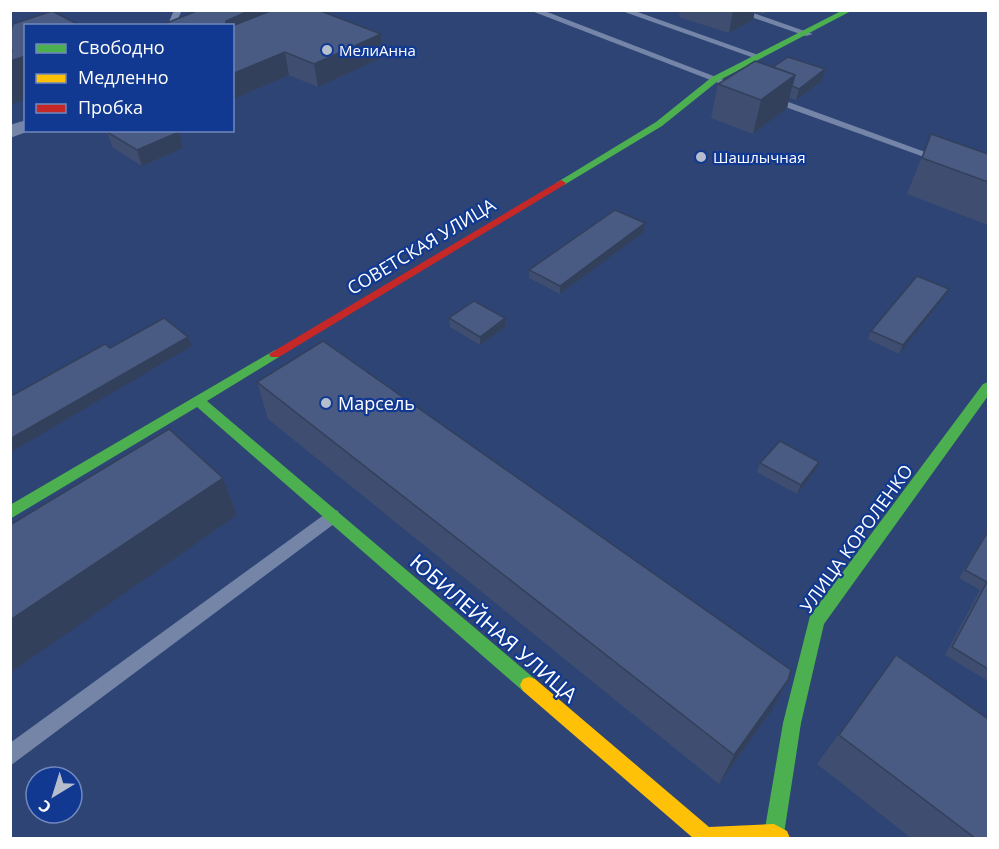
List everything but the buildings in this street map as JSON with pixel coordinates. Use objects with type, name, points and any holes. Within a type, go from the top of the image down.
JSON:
[{"type":"street","name":"СОВЕТСКАЯ УЛИЦА","points":[[10,513],[659,124],[715,79],[809,34],[850,10]]},
{"type":"street","name":"УЛИЦА КОРОЛЕНКО","points":[[777,836],[792,723],[816,621],[988,387]]},
{"type":"street","name":"ЮБИЛЕЙНАЯ УЛИЦА","points":[[198,401],[706,837],[777,836]]},
{"type":"lane","points":[[171,24],[178,10]]},
{"type":"lane","points":[[533,10],[737,87]]},
{"type":"lane","points":[[623,10],[760,57]]},
{"type":"lane","points":[[735,10],[809,34]]},
{"type":"lane","points":[[759,94],[956,165]]},
{"type":"lane","points":[[10,756],[332,516]]},
{"type":"traffic: fast","points":[[561,183],[659,124],[715,79],[850,10]]},
{"type":"traffic: fast","points":[[10,513],[275,354]]},
{"type":"traffic: fast","points":[[774,834],[792,723],[816,621],[988,387]]},
{"type":"traffic: fast","points":[[198,401],[529,685]]},
{"type":"traffic: slow","points":[[529,685],[706,837],[774,834],[780,838]]},
{"type":"traffic: jam","points":[[275,354],[561,183]]},
{"type":"place","name":"МелиАнна","points":[[327,50]]},
{"type":"place","name":"Шашлычная","points":[[701,157]]},
{"type":"place","name":"Марсель","points":[[326,403]]}]
